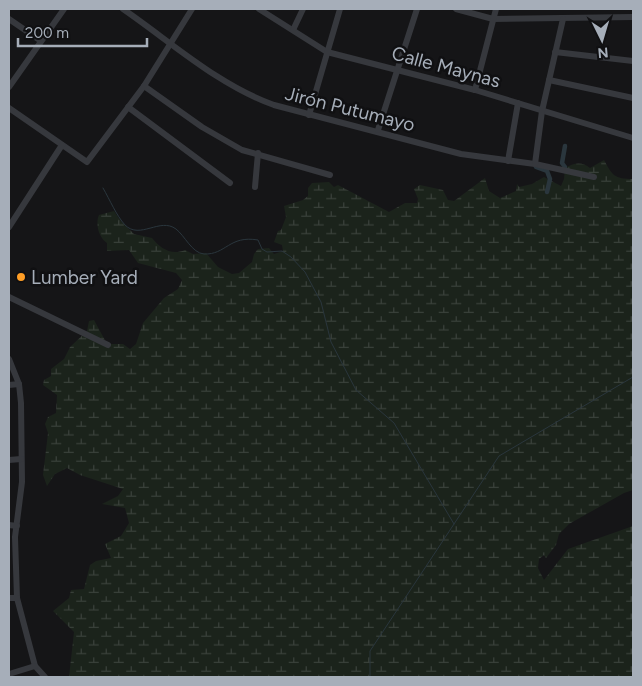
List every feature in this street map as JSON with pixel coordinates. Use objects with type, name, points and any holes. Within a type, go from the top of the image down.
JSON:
[{"type":"street","points":[[9,87],[64,9]]},
{"type":"street","name":"Jirón Putumayo","points":[[123,9],[223,80],[252,96],[309,115],[378,130],[461,154],[535,164],[594,178]]},
{"type":"street","points":[[9,108],[87,162],[144,86],[192,9]]},
{"type":"street","name":"Calle Maynas","points":[[258,9],[327,52],[475,90],[633,138]]},
{"type":"street","points":[[293,30],[303,9]]},
{"type":"street","points":[[309,115],[340,9]]},
{"type":"street","points":[[378,130],[417,9]]},
{"type":"street","points":[[456,9],[493,19],[633,17]]},
{"type":"street","points":[[475,90],[496,9]]},
{"type":"street","points":[[535,164],[542,111],[563,18]]},
{"type":"street","points":[[9,19],[41,40]]},
{"type":"street","points":[[556,52],[633,61]]},
{"type":"street","points":[[549,80],[633,98]]},
{"type":"street","points":[[144,86],[202,127],[242,150],[330,175]]},
{"type":"street","points":[[508,161],[518,103]]},
{"type":"street","points":[[128,107],[230,183]]},
{"type":"street","points":[[9,227],[62,145]]},
{"type":"street","points":[[255,187],[258,154]]},
{"type":"street","points":[[9,297],[108,345]]},
{"type":"street","points":[[9,359],[19,384],[22,482],[15,538],[17,598],[35,666],[45,677]]},
{"type":"street","points":[[9,385],[19,384]]},
{"type":"street","points":[[9,460],[21,459]]},
{"type":"street","points":[[9,525],[17,526]]},
{"type":"street","points":[[9,598],[17,598]]},
{"type":"street","points":[[9,674],[35,666]]},
{"type":"green space","points":[[604,160],[614,175],[633,179],[633,490],[624,493],[569,524],[559,534],[556,545],[546,558],[544,555],[539,559],[538,568],[544,580],[568,549],[633,526],[633,677],[69,677],[74,632],[53,611],[69,598],[71,590],[84,589],[90,565],[96,561],[111,558],[105,544],[121,536],[129,523],[125,508],[102,504],[118,496],[123,489],[80,475],[67,468],[55,474],[47,486],[43,475],[48,433],[45,424],[48,417],[56,413],[57,395],[43,385],[44,380],[51,376],[51,369],[64,359],[70,347],[87,331],[89,321],[94,320],[107,344],[123,344],[130,349],[136,344],[143,323],[164,298],[178,289],[182,280],[176,273],[138,263],[129,250],[107,251],[107,243],[102,238],[97,222],[99,215],[114,211],[134,234],[152,238],[166,250],[180,252],[185,250],[193,254],[206,253],[218,267],[232,274],[239,273],[252,262],[254,254],[258,249],[269,248],[274,254],[283,251],[282,245],[274,242],[286,217],[284,206],[303,200],[308,196],[308,188],[312,183],[329,182],[334,187],[338,185],[389,212],[405,203],[417,203],[418,199],[414,189],[420,185],[443,190],[448,200],[454,201],[485,178],[489,191],[500,198],[516,191],[517,184],[519,187],[532,184],[544,177],[561,186],[565,168],[571,165],[584,164],[590,168]]},
{"type":"waterway","points":[[565,146],[562,163],[565,167]]},
{"type":"waterway","points":[[536,167],[547,171],[550,179],[547,192]]},
{"type":"waterway","points":[[103,188],[119,217],[131,229],[144,230],[163,225],[170,226],[176,229],[196,251],[204,254],[218,252],[234,242],[248,239],[258,240],[262,249],[267,252],[282,251],[291,257],[305,272],[321,302],[331,342],[356,390],[394,423],[454,524]]},
{"type":"waterway","points":[[370,677],[370,651],[499,456],[633,377]]},
{"type":"place","name":"Lumber Yard","points":[[21,277]]}]
